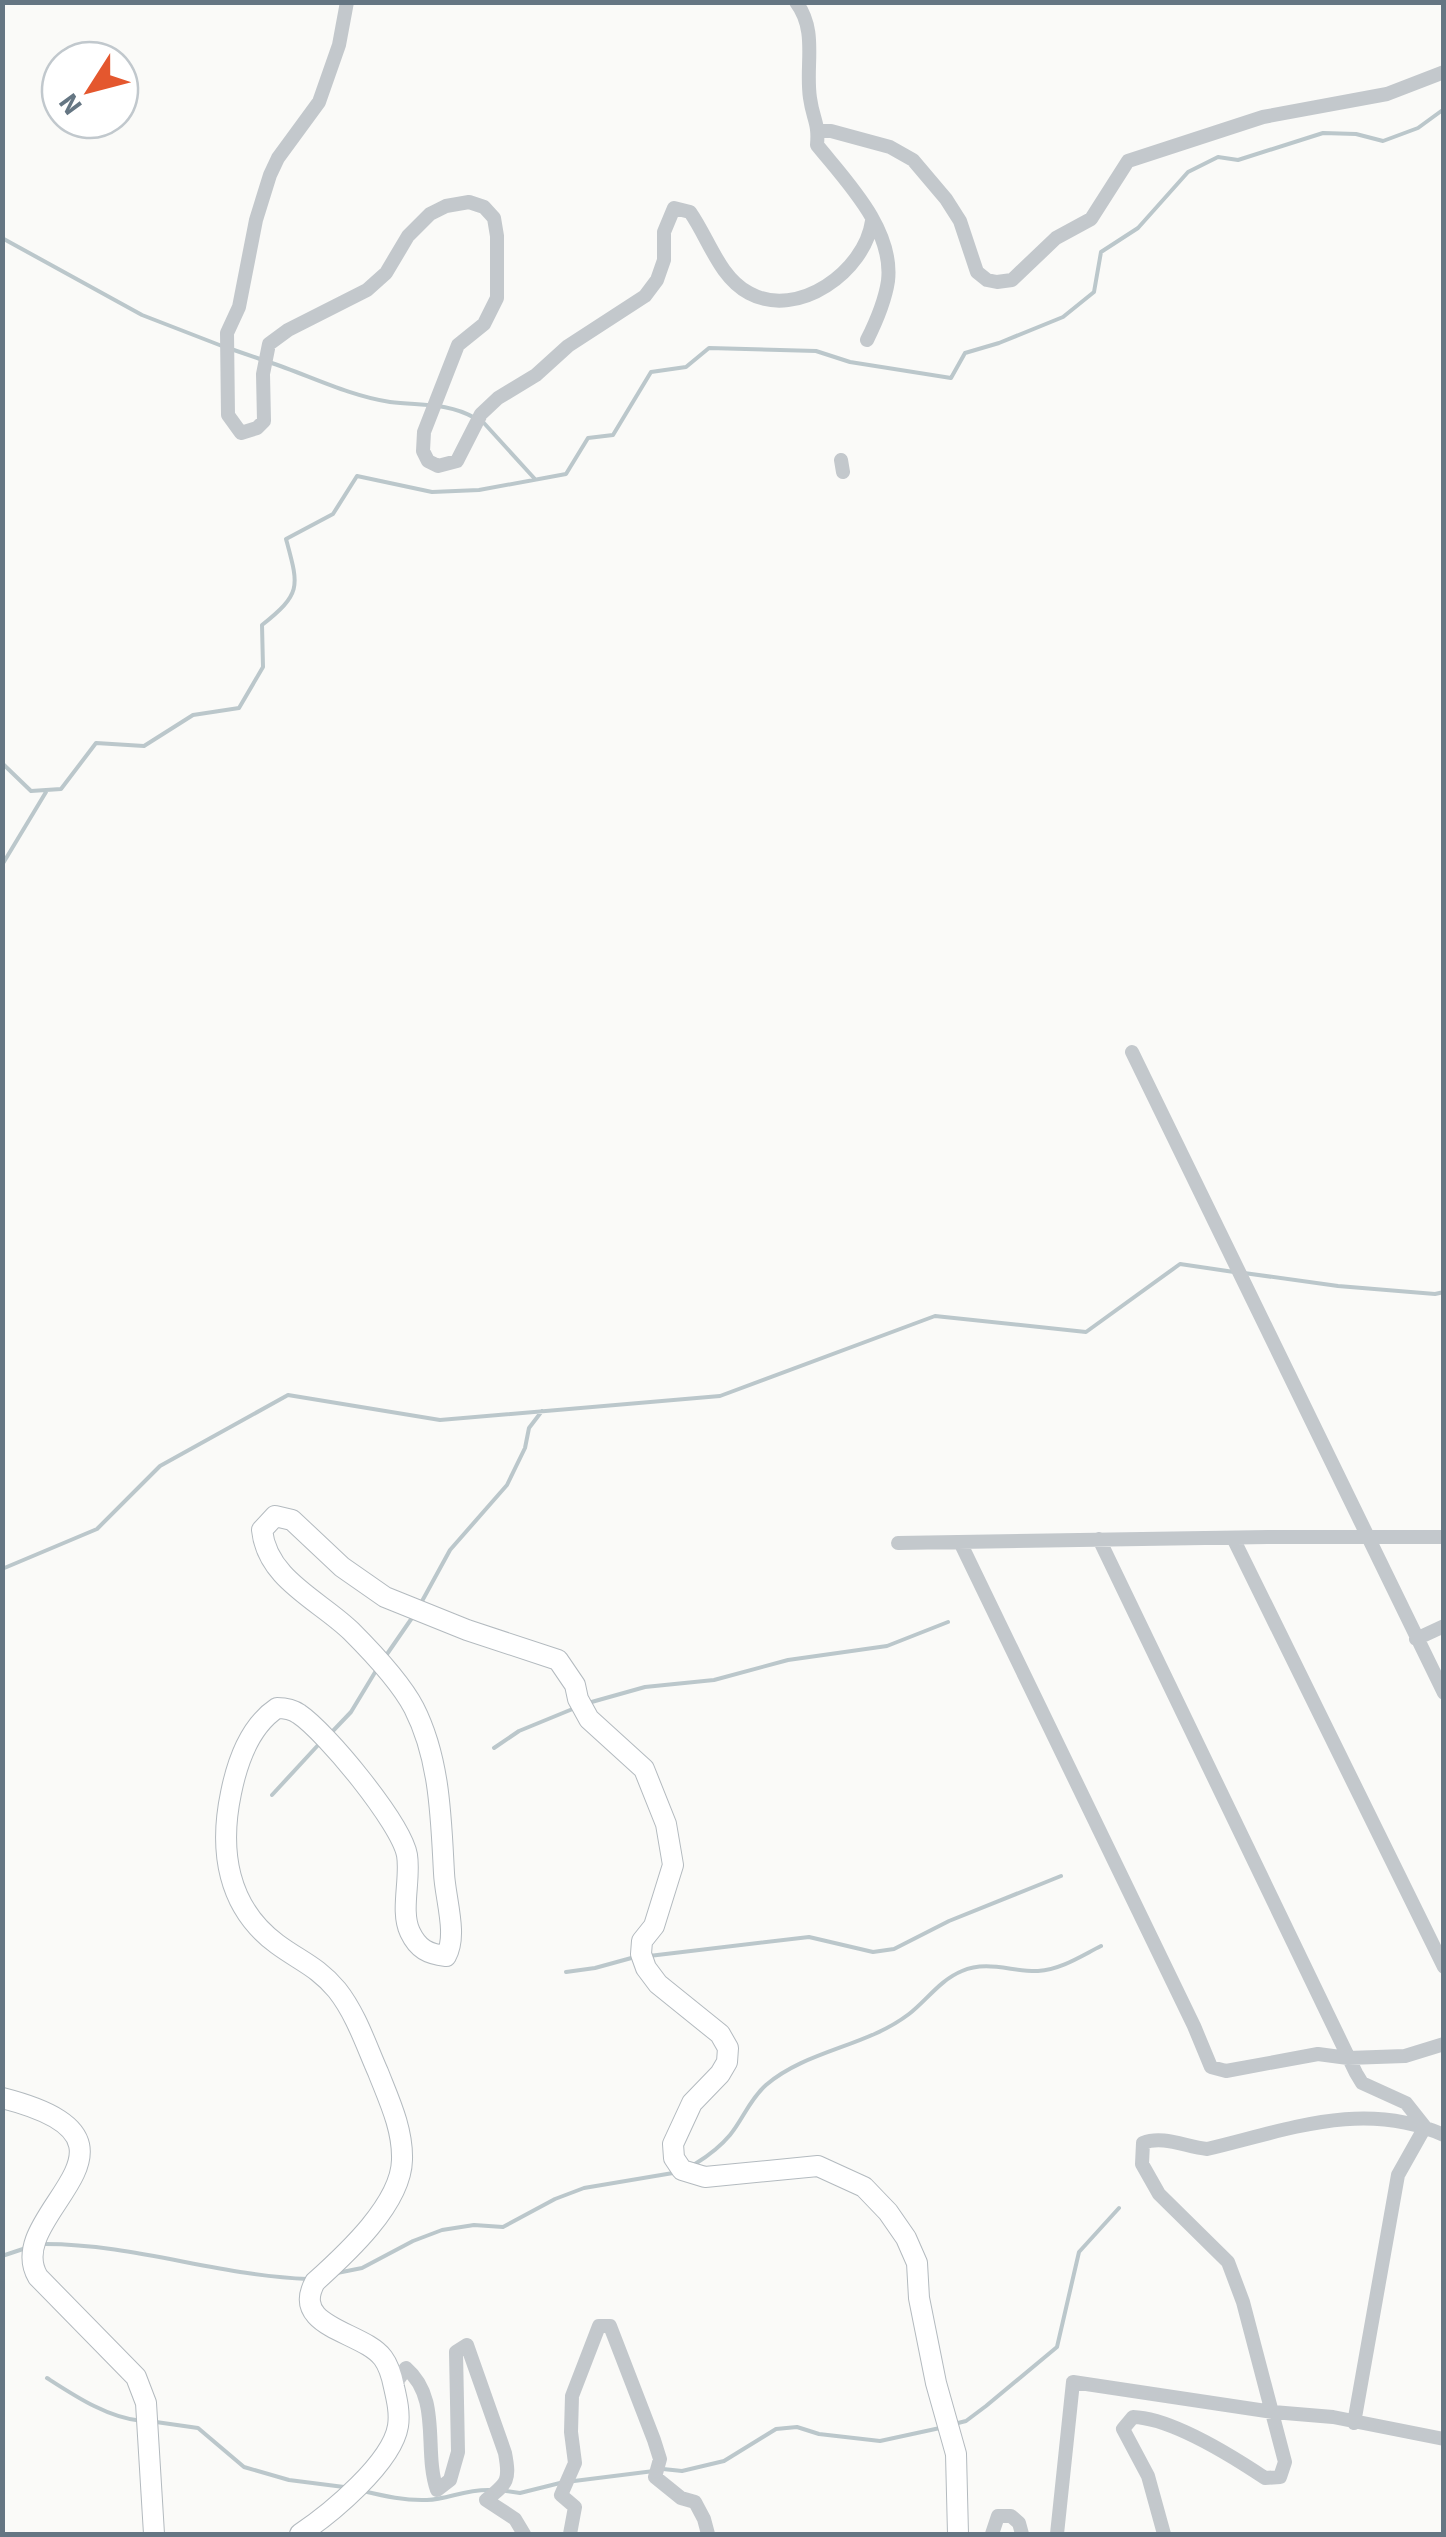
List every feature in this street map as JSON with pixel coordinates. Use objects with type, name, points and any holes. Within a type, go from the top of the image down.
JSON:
[{"type":"street","points":[[347,2],[339,46],[319,102],[270,175],[256,220],[239,308],[227,334],[228,415],[241,433],[264,421],[263,374],[269,344],[288,330],[367,290],[386,274],[417,224],[446,206],[475,202],[494,218],[497,298],[484,324],[458,345],[424,432],[423,451],[428,461],[438,466],[457,461],[481,414],[498,398],[536,375],[568,346],[646,296],[664,260],[664,232],[674,208],[690,212],[732,280],[747,293],[766,300],[800,298],[834,280],[864,248],[872,221]]},
{"type":"street","points":[[796,2],[806,15],[810,35],[809,96],[820,132],[817,145],[848,180],[872,221],[886,259],[888,278],[868,340]]},
{"type":"street","points":[[820,132],[831,131],[890,148],[913,160],[960,222],[978,272],[997,282],[1012,280],[1056,238],[1091,219],[1128,161],[1263,117],[1387,94],[1444,72]]},
{"type":"street","points":[[1132,1052],[1444,1693]]},
{"type":"street","points":[[300,2534],[361,2482],[389,2450],[398,2430],[398,2408],[383,2358],[322,2320],[309,2305],[308,2294],[391,2196],[400,2175],[400,2134],[359,2027],[340,1993],[314,1965],[278,1944],[255,1924],[230,1881],[225,1852],[227,1813],[239,1761],[259,1725],[277,1708],[299,1714],[366,1785],[400,1832],[407,1855],[407,1927],[416,1944],[430,1954],[446,1956],[453,1944],[445,1895],[441,1813],[426,1738],[413,1706],[352,1632],[278,1570],[268,1554],[262,1530],[275,1516],[292,1520],[342,1567],[385,1597],[558,1660],[575,1685],[590,1719],[644,1769],[666,1824],[673,1864],[654,1926],[642,1941],[641,1954],[658,1984],[720,2034],[728,2048],[727,2062],[720,2074],[692,2104],[680,2126],[673,2144],[674,2158],[682,2170],[705,2177],[818,2166],[864,2187],[888,2212],[917,2263],[919,2298],[936,2383],[956,2454],[958,2534]]},
{"type":"street","points":[[1233,1538],[1444,1967]]},
{"type":"street","points":[[898,1543],[1444,1538]]},
{"type":"street","points":[[1099,1539],[1348,2058],[1362,2083],[1406,2104],[1425,2126]]},
{"type":"street","points":[[960,1542],[1194,2026],[1210,2067],[1226,2071],[1318,2054],[1348,2058],[1405,2056],[1444,2044]]},
{"type":"street","points":[[1416,1639],[1444,1626]]},
{"type":"street","points":[[2,2098],[52,2117],[69,2130],[77,2144],[78,2164],[43,2215],[29,2243],[29,2257],[38,2277],[136,2377],[146,2403],[154,2534]]},
{"type":"street","points":[[1164,2534],[1148,2476],[1126,2438],[1126,2422],[1139,2417],[1156,2421],[1274,2480],[1284,2470],[1285,2462],[1243,2302],[1228,2262],[1159,2194],[1142,2164],[1143,2143],[1159,2138],[1185,2147],[1207,2148],[1360,2116],[1404,2120],[1444,2135]]},
{"type":"street","points":[[1354,2423],[1398,2174],[1425,2126]]},
{"type":"street","points":[[570,2534],[575,2507],[560,2496],[576,2463],[571,2432],[572,2396],[599,2326],[610,2326],[654,2440],[660,2459],[654,2477],[681,2498],[694,2502],[708,2534]]},
{"type":"street","points":[[390,2372],[400,2376],[406,2368],[418,2379],[430,2423],[431,2473],[436,2490],[450,2480],[458,2452],[456,2352],[467,2345],[508,2471],[505,2485],[486,2500],[515,2519],[524,2534]]},
{"type":"street","points":[[1057,2534],[1074,2382],[1273,2412],[1333,2417],[1444,2439]]},
{"type":"street","points":[[992,2534],[998,2516],[1011,2516],[1022,2534]]},
{"type":"waterway","points":[[2,763],[31,791],[61,789],[96,743],[144,746],[193,715],[239,708],[263,667],[262,625],[284,605],[294,588],[286,539],[333,514],[357,476],[432,492],[479,490],[566,474],[588,438],[613,435],[651,372],[686,367],[709,348],[816,351],[850,362],[951,378],[965,353],[1063,317],[1094,292],[1101,252],[1138,228],[1188,172],[1218,157],[1238,160],[1323,133],[1356,134],[1383,141],[1418,128],[1444,109]]},
{"type":"waterway","points":[[2,238],[142,315],[222,346]]},
{"type":"waterway","points":[[231,349],[260,359]]},
{"type":"waterway","points":[[269,362],[359,395],[444,407],[475,418]]},
{"type":"waterway","points":[[483,422],[534,478]]},
{"type":"waterway","points":[[2,865],[46,792]]},
{"type":"waterway","points":[[2,1569],[97,1529],[160,1466],[288,1395],[440,1420],[720,1396],[935,1316],[1086,1332],[1180,1264],[1234,1272]]},
{"type":"waterway","points":[[1244,1273],[1338,1286],[1444,1292]]},
{"type":"waterway","points":[[421,1603],[450,1550],[507,1485],[525,1448],[529,1428],[542,1411]]},
{"type":"waterway","points":[[385,1657],[414,1615]]},
{"type":"waterway","points":[[588,1703],[645,1687],[714,1680],[788,1660],[887,1646],[948,1622]]},
{"type":"waterway","points":[[330,1734],[351,1712],[377,1669]]},
{"type":"waterway","points":[[494,1748],[519,1731],[575,1708]]},
{"type":"waterway","points":[[272,1795],[320,1743]]},
{"type":"waterway","points":[[649,1956],[809,1937],[873,1952],[894,1949],[949,1921],[1061,1876]]},
{"type":"waterway","points":[[695,2164],[726,2139],[755,2096],[782,2073],[892,2025],[954,1975],[981,1966],[1047,1970],[1101,1946]]},
{"type":"waterway","points":[[566,1972],[635,1957]]},
{"type":"waterway","points":[[337,2273],[362,2268],[442,2230],[474,2225],[503,2227],[584,2188],[673,2173]]},
{"type":"waterway","points":[[954,2424],[966,2421],[1057,2347],[1079,2252],[1119,2208]]},
{"type":"waterway","points":[[45,2244],[111,2249],[242,2272],[308,2279]]},
{"type":"waterway","points":[[2,2256],[26,2248]]},
{"type":"waterway","points":[[47,2378],[104,2411],[142,2421]]},
{"type":"waterway","points":[[156,2422],[198,2428],[244,2467],[289,2480],[344,2487]]},
{"type":"waterway","points":[[663,2469],[682,2471],[724,2461],[776,2429],[797,2427],[819,2434],[880,2441],[940,2428]]},
{"type":"waterway","points":[[574,2481],[654,2471]]},
{"type":"waterway","points":[[506,2491],[520,2493],[560,2483]]},
{"type":"waterway","points":[[363,2491],[419,2500],[491,2490]]}]
